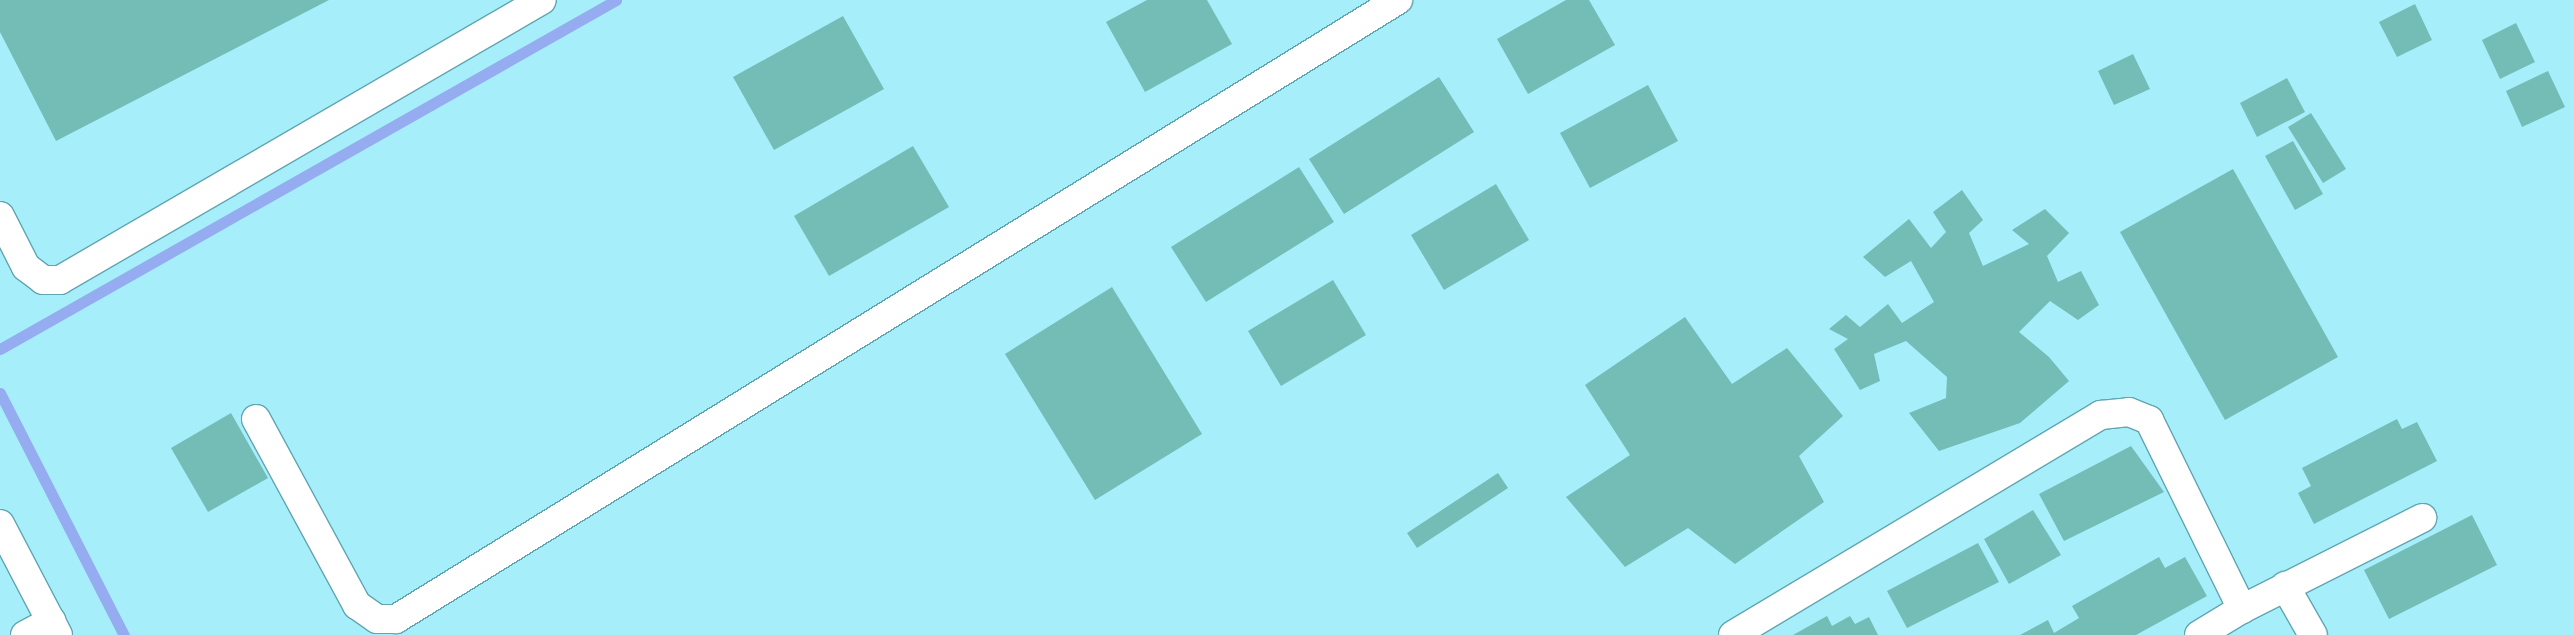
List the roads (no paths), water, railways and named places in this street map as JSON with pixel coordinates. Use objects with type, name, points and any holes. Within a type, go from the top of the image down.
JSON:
[{"type":"street","points":[[0,216],[26,267],[43,280],[60,280],[542,0]]},
{"type":"street","points":[[256,419],[357,605],[377,620],[396,619],[1398,0]]},
{"type":"street","points":[[1733,635],[2101,415],[2129,412],[2149,420],[2164,446],[2242,609]]},
{"type":"street","points":[[2199,635],[2285,586],[2422,518]]},
{"type":"street","points":[[0,524],[55,628],[25,635]]},
{"type":"street","points":[[2285,586],[2313,635]]},
{"type":"waterway","points":[[0,349],[616,0]]},
{"type":"waterway","points":[[0,393],[124,635]]}]
